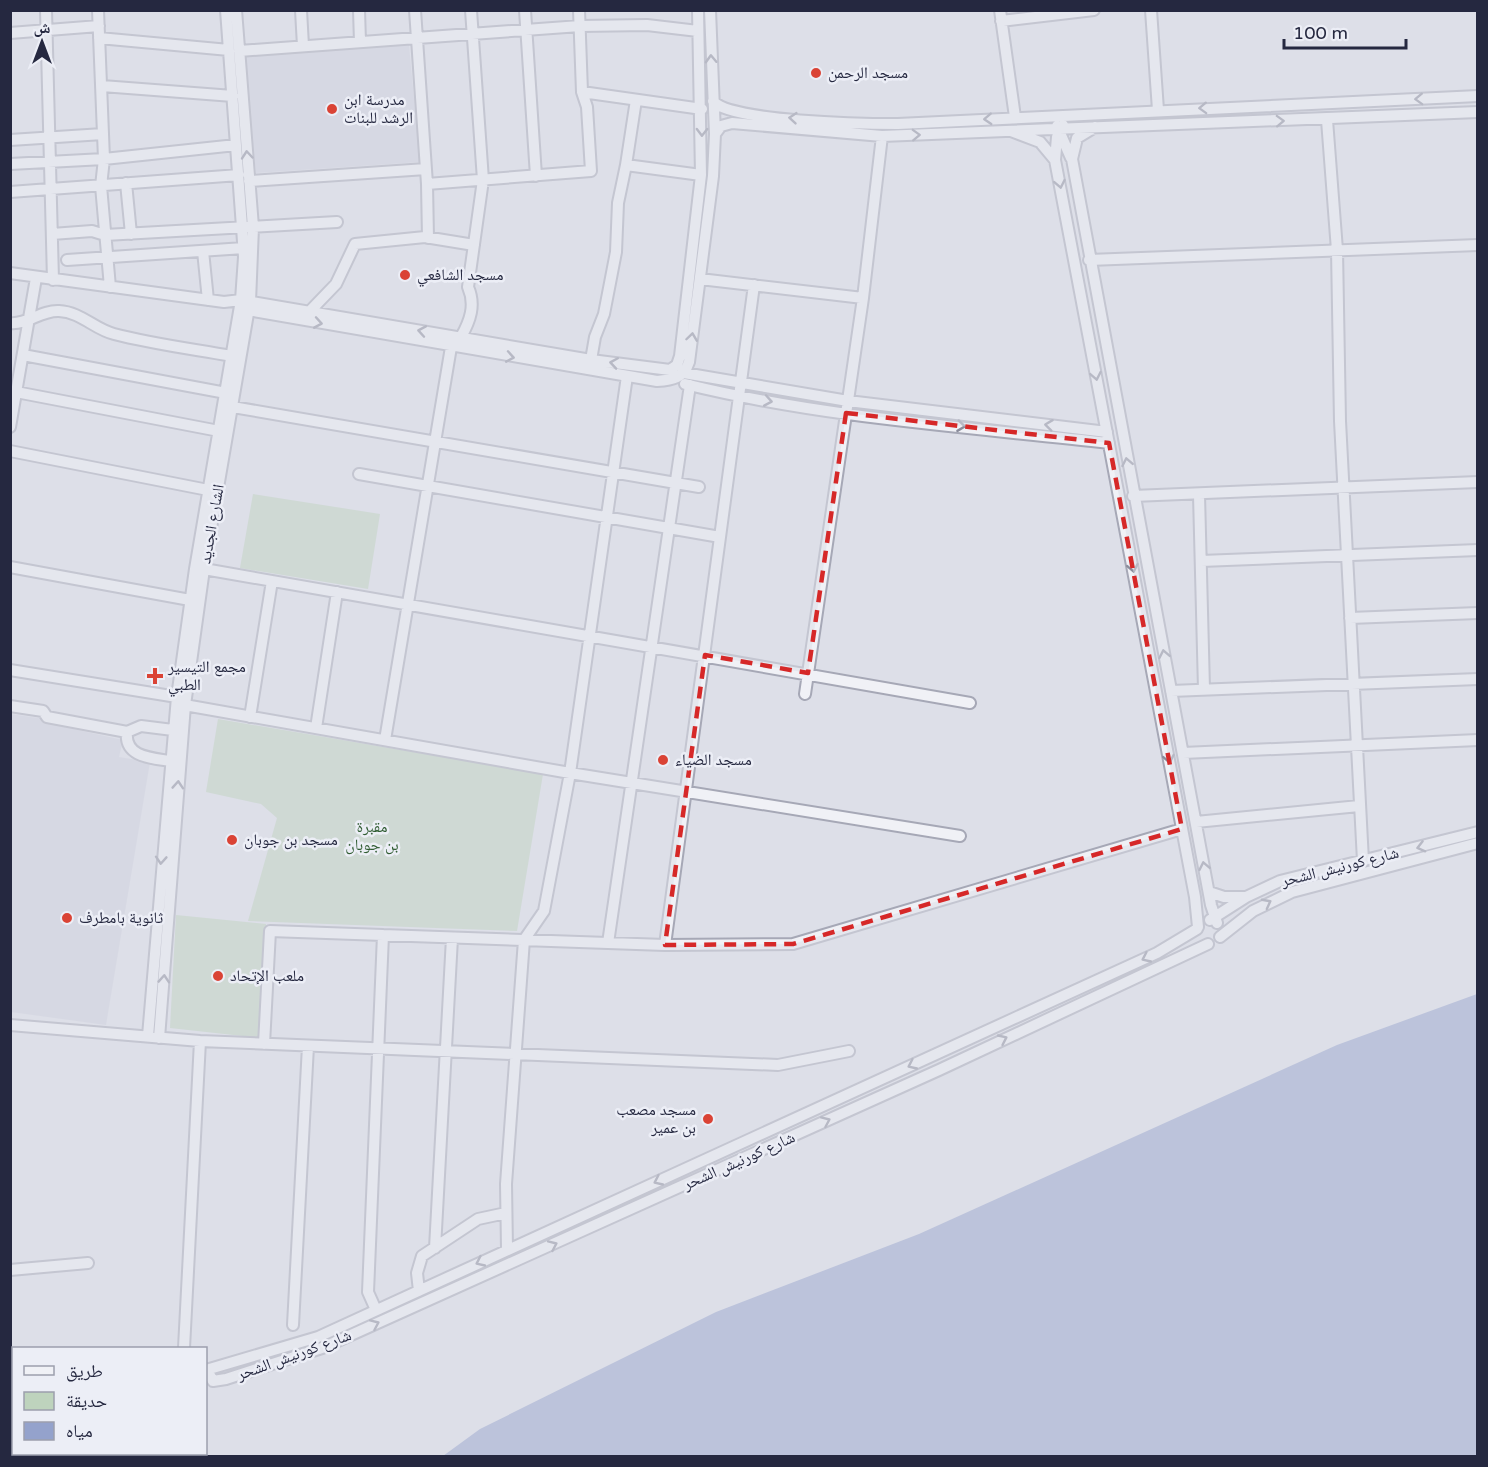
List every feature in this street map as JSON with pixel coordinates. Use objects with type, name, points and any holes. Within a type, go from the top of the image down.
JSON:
[{"type":"street","points":[[46,10],[53,280]]},
{"type":"street","points":[[98,10],[104,159],[101,186],[110,287]]},
{"type":"street","name":"الشارع الجديد","points":[[148,1036],[173,730],[204,569],[245,305],[249,181],[234,51],[226,10]]},
{"type":"street","name":"الشارع الجديد","points":[[159,1038],[179,702],[190,600],[219,431],[228,406],[226,393],[232,356],[245,305],[243,248],[248,227],[238,175],[232,96],[236,10]]},
{"type":"street","points":[[301,10],[303,46]]},
{"type":"street","points":[[358,10],[360,42]]},
{"type":"street","points":[[415,10],[427,184],[428,238]]},
{"type":"street","points":[[461,338],[469,323],[473,298],[468,287],[483,180],[471,10]]},
{"type":"street","points":[[525,10],[536,176]]},
{"type":"street","points":[[427,184],[591,171],[587,107],[582,92],[579,10]]},
{"type":"street","points":[[10,273],[245,305],[310,311],[591,360],[670,370],[677,365],[701,176],[702,109],[698,10]]},
{"type":"street","points":[[684,373],[689,362],[713,176],[715,134],[710,10]]},
{"type":"street","points":[[1016,117],[1001,16],[1094,10]]},
{"type":"street","points":[[1151,10],[1158,110]]},
{"type":"street","points":[[10,33],[46,30],[99,32],[234,51],[580,27],[647,25],[698,32]]},
{"type":"street","points":[[102,86],[232,96]]},
{"type":"street","points":[[582,92],[702,109]]},
{"type":"street","points":[[701,93],[713,97],[729,111],[765,121],[882,136],[1327,120],[1478,112]]},
{"type":"street","points":[[715,134],[721,126],[732,123],[765,121],[876,124],[1478,96]]},
{"type":"street","points":[[591,360],[595,338],[604,314],[616,252],[618,203],[636,100]]},
{"type":"street","points":[[1232,107],[1233,123]]},
{"type":"street","points":[[1046,116],[1060,129],[1072,159],[1094,289],[1214,920],[1221,930],[1220,937],[1215,943],[1208,944],[1199,939],[1182,829],[1055,160],[1060,129],[1074,114]]},
{"type":"street","points":[[1327,120],[1337,250],[1340,421],[1363,861]]},
{"type":"street","points":[[1072,159],[1077,138],[1095,127]]},
{"type":"street","points":[[1011,131],[1040,142],[1055,160]]},
{"type":"street","points":[[10,141],[103,134]]},
{"type":"street","points":[[804,694],[863,298],[882,136]]},
{"type":"street","points":[[10,164],[104,159],[236,145]]},
{"type":"street","points":[[626,165],[701,176]]},
{"type":"street","points":[[249,181],[426,169]]},
{"type":"street","points":[[10,192],[238,175]]},
{"type":"street","points":[[126,183],[131,234]]},
{"type":"street","points":[[52,234],[92,231],[105,235],[131,234],[337,222]]},
{"type":"street","points":[[310,311],[336,284],[355,244],[428,238],[474,245]]},
{"type":"street","points":[[1089,260],[1478,245]]},
{"type":"street","points":[[67,260],[243,248]]},
{"type":"street","points":[[203,251],[208,300]]},
{"type":"street","points":[[10,427],[36,278]]},
{"type":"street","points":[[700,279],[863,298]]},
{"type":"street","points":[[664,945],[754,285]]},
{"type":"street","points":[[1080,291],[1094,289]]},
{"type":"street","points":[[245,305],[451,347],[657,381],[670,380],[739,396],[1107,432]]},
{"type":"street","points":[[10,324],[22,323],[57,311],[72,313],[112,334],[232,356]]},
{"type":"street","points":[[385,740],[451,347]]},
{"type":"street","points":[[23,355],[226,393]]},
{"type":"street","points":[[670,380],[684,373],[847,407],[1109,443]]},
{"type":"street","points":[[507,1249],[506,1213],[514,1055],[524,940],[544,911],[570,773],[627,376]]},
{"type":"street","points":[[608,943],[690,385]]},
{"type":"street","points":[[16,392],[219,431]]},
{"type":"street","points":[[228,406],[699,487]]},
{"type":"street","points":[[10,452],[208,490]]},
{"type":"street","points":[[359,474],[720,537]]},
{"type":"street","points":[[1133,496],[1478,482]]},
{"type":"street","points":[[1199,495],[1204,689]]},
{"type":"street","points":[[1200,561],[1478,550]]},
{"type":"street","points":[[10,567],[190,600]]},
{"type":"street","points":[[204,569],[651,645],[970,703]]},
{"type":"street","points":[[250,717],[272,580]]},
{"type":"street","points":[[316,728],[337,592]]},
{"type":"street","points":[[1350,618],[1478,613]]},
{"type":"street","points":[[10,670],[250,717],[570,773],[960,836]]},
{"type":"street","points":[[1171,691],[1353,682],[1478,679]]},
{"type":"street","points":[[10,706],[43,711],[47,717],[127,732],[141,726],[173,730]]},
{"type":"street","points":[[127,732],[128,746],[134,752],[170,761]]},
{"type":"street","points":[[1183,753],[1478,740]]},
{"type":"street","points":[[1196,822],[1359,806]]},
{"type":"street","points":[[264,1044],[270,931],[664,945],[793,944],[1182,829]]},
{"type":"street","name":"شارع كورنيش الشحر","points":[[1220,937],[1253,911],[1292,891],[1455,844],[1478,832]]},
{"type":"street","name":"شارع كورنيش الشحر","points":[[1214,920],[1246,897],[1280,881],[1363,861],[1455,844],[1478,843]]},
{"type":"street","points":[[1209,892],[1224,897],[1246,897]]},
{"type":"street","points":[[1197,928],[1203,922],[1214,920]]},
{"type":"street","name":"شارع كورنيش الشحر","points":[[207,1370],[318,1337],[1157,953],[1197,928]]},
{"type":"street","points":[[376,1310],[368,1292],[383,935]]},
{"type":"street","points":[[435,1248],[452,938]]},
{"type":"street","name":"شارع كورنيش الشحر","points":[[207,1372],[213,1381],[226,1379],[322,1348],[939,1070],[1208,944]]},
{"type":"street","points":[[10,1024],[200,1041],[778,1065],[849,1051]]},
{"type":"street","points":[[184,1347],[200,1041]]},
{"type":"street","points":[[293,1325],[308,1046]]},
{"type":"street","points":[[930,1056],[939,1070]]},
{"type":"street","points":[[639,1190],[645,1203]]},
{"type":"street","points":[[419,1291],[417,1273],[422,1257],[478,1219],[506,1213]]},
{"type":"street","points":[[10,1270],[88,1263]]},
{"type":"highlighted area","points":[[846,413],[1109,443],[1182,829],[793,944],[665,945],[705,655],[808,673]]},
{"type":"shaded area","name":"مدرسة ابن الرشد للبنات","points":[[409,45],[420,162],[256,173],[244,56]]},
{"type":"shaded area","name":"ثانوية بامطرف","points":[[11,714],[51,720],[60,726],[123,740],[119,757],[150,762],[106,1025],[11,1012]]},
{"type":"green space","points":[[253,494],[380,514],[368,589],[240,568]]},
{"type":"green space","name":"مقبرة بن جوبان","points":[[218,719],[543,774],[517,931],[248,921],[277,818],[261,804],[206,792]]},
{"type":"green space","name":"ملعب الإتحاد","points":[[176,915],[266,924],[260,1038],[170,1028]]},
{"type":"water","points":[[1477,994],[1477,1456],[443,1456],[480,1429],[716,1312],[919,1234],[1337,1045]]},
{"type":"place","name":"مسجد الرحمن","points":[[816,73]]},
{"type":"place","name":"مدرسة ابن الرشد للبنات","points":[[332,109]]},
{"type":"place","name":"مسجد الشافعي","points":[[405,275]]},
{"type":"place","name":"مجمع التيسير الطبي","points":[[155,676]]},
{"type":"place","name":"مسجد الضياء","points":[[663,760]]},
{"type":"place","name":"مسجد بن جوبان","points":[[232,840]]},
{"type":"place","name":"ثانوية بامطرف","points":[[67,918]]},
{"type":"place","name":"ملعب الإتحاد","points":[[218,976]]},
{"type":"place","name":"مسجد مصعب بن عمير","points":[[708,1119]]}]
